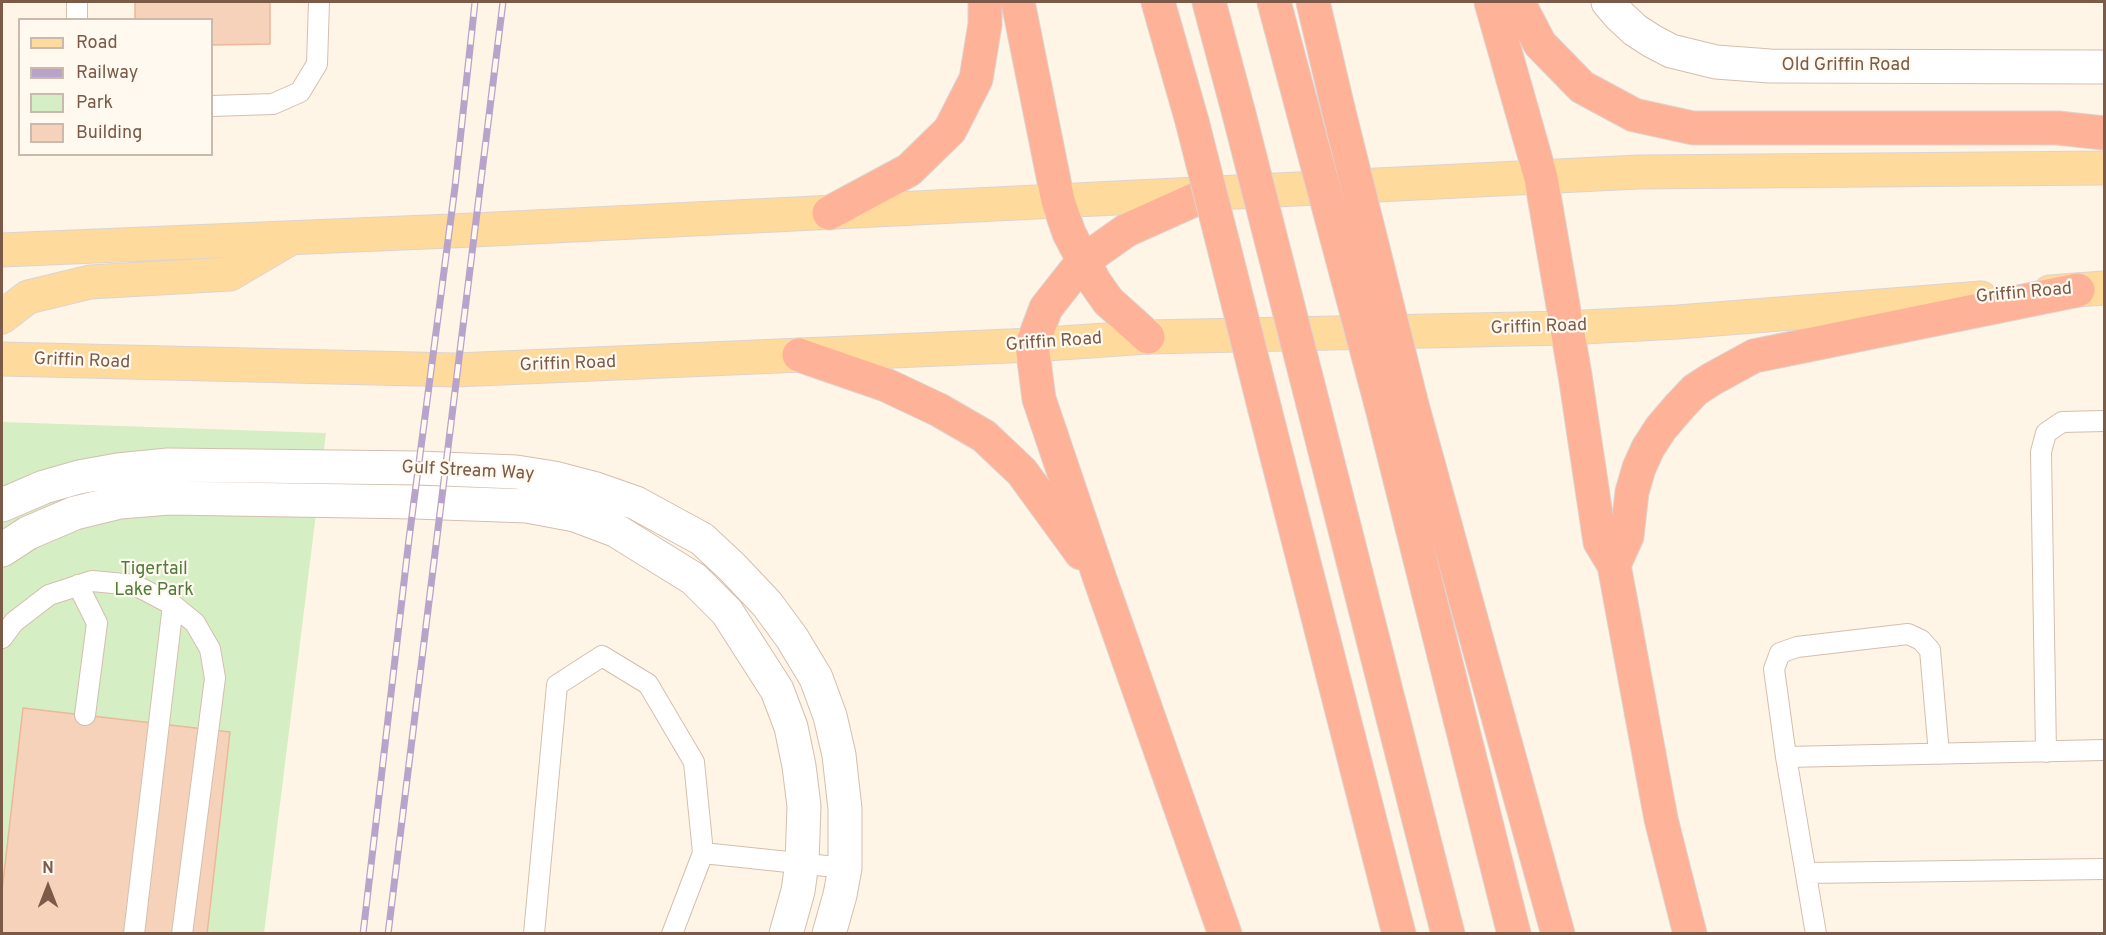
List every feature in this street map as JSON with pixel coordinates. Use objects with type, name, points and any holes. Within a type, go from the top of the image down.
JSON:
[{"type":"highway","points":[[829,213],[909,170],[950,130],[976,79],[985,24],[985,2]]},
{"type":"highway","points":[[1018,2],[1058,201],[1069,233],[1094,281],[1108,301],[1148,337]]},
{"type":"highway","points":[[1158,2],[1192,121],[1399,933]]},
{"type":"highway","points":[[1209,2],[1448,933]]},
{"type":"highway","points":[[1274,2],[1303,111],[1558,933]]},
{"type":"highway","points":[[1313,2],[1338,108],[1396,405],[1514,933]]},
{"type":"highway","points":[[1491,2],[1542,178],[1600,542],[1614,566],[1661,819],[1690,933]]},
{"type":"highway","points":[[1518,2],[1540,44],[1582,87],[1634,115],[1693,128],[2058,128],[2104,134]]},
{"type":"highway","points":[[1205,195],[1127,230],[1083,261],[1046,308],[1032,345],[1040,399],[1100,579],[1225,933]]},
{"type":"highway","points":[[1614,566],[1627,536],[1632,492],[1648,448],[1679,407],[1695,390],[1712,379],[1754,356],[2091,289]]},
{"type":"highway","points":[[799,355],[886,386],[939,410],[984,436],[1022,472],[1100,579]]},
{"type":"main road","points":[[2,250],[290,239],[1205,195],[1638,171],[2104,168]]},
{"type":"main road","points":[[2,317],[28,297],[90,282],[230,274],[290,239]]},
{"type":"main road","name":"Griffin Road","points":[[2,359],[432,370],[1032,345],[1148,337],[1566,328],[1678,322],[2091,289]]},
{"type":"street","name":"Old Griffin Road","points":[[1608,2],[1635,30],[1652,41],[1671,51],[1716,62],[1770,66],[2104,67]]},
{"type":"street","name":"Gulf Stream Way","points":[[2,505],[44,487],[79,477],[168,465],[419,468],[516,472],[575,484],[636,503],[702,539],[732,567],[767,604],[792,638],[816,678],[830,716],[839,754],[845,809],[845,868],[829,933]]},
{"type":"street","name":"Gulf Stream Way","points":[[2,550],[28,533],[75,513],[120,502],[169,498],[432,502],[527,506],[575,515],[615,530],[693,579],[728,612],[777,690],[791,727],[804,806],[802,863],[798,891],[786,933]]},
{"type":"lane","points":[[77,2],[77,18]]},
{"type":"lane","points":[[213,106],[273,104],[300,92],[317,64],[319,2]]},
{"type":"lane","points":[[2046,752],[2041,452],[2046,433],[2062,422],[2104,421]]},
{"type":"lane","points":[[2,638],[14,622],[49,595],[92,581],[135,585],[173,605],[195,623],[202,634],[210,648],[215,678],[182,933]]},
{"type":"lane","points":[[78,585],[97,623],[85,715]]},
{"type":"lane","points":[[134,933],[173,605]]},
{"type":"lane","points":[[1816,933],[1786,757],[1774,669],[1780,653],[1797,647],[1908,634],[1921,640],[1930,650],[1939,754]]},
{"type":"lane","points":[[534,933],[557,685],[602,656],[648,684],[694,762],[703,853],[672,933]]},
{"type":"lane","points":[[1786,757],[2104,750]]},
{"type":"lane","points":[[703,853],[845,868]]},
{"type":"lane","points":[[1806,873],[2104,868]]},
{"type":"green space","name":"Tigertail Lake Park","points":[[2,422],[326,433],[264,933],[2,934]]},
{"type":"building","points":[[135,2],[270,2],[270,44],[213,45],[213,18],[135,18]]},
{"type":"building","points":[[23,708],[230,732],[207,934],[2,934],[2,891]]},
{"type":"railway","points":[[363,934],[409,539],[455,187],[475,2]]},
{"type":"railway","points":[[388,934],[503,2]]}]
